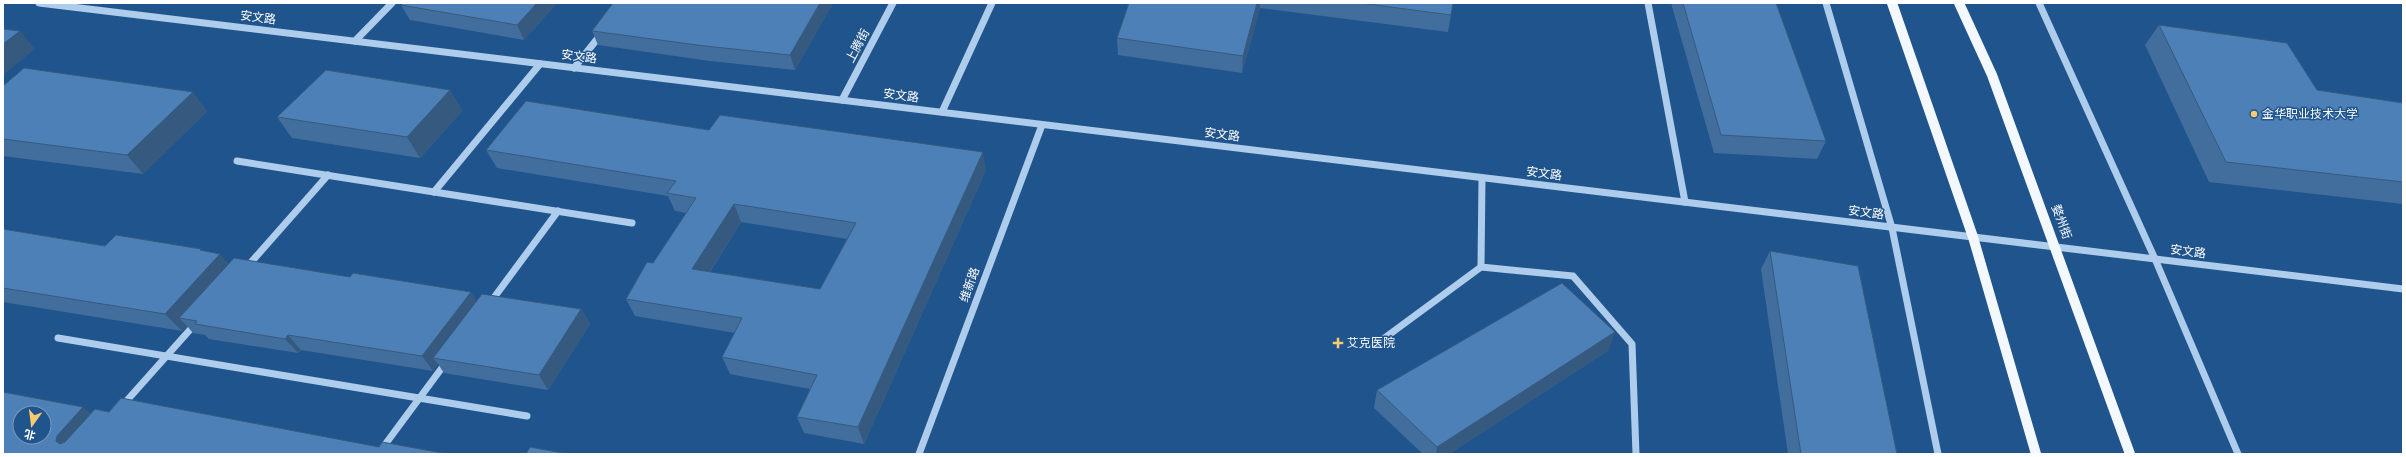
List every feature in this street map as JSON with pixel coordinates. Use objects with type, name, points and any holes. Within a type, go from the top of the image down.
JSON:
[{"type":"main road","points":[[1892,3],[1973,237],[2036,454]]},
{"type":"main road","name":"婺州街","points":[[1959,3],[1992,74],[2130,454]]},
{"type":"street","name":"安文路","points":[[40,3],[2403,289]]},
{"type":"street","points":[[88,9],[95,3]]},
{"type":"street","points":[[355,41],[392,3]]},
{"type":"street","name":"上腾街","points":[[842,100],[893,3]]},
{"type":"street","points":[[942,112],[992,3]]},
{"type":"street","points":[[1648,3],[1685,202]]},
{"type":"street","points":[[1826,3],[1864,127],[1892,228],[1938,454]]},
{"type":"street","points":[[2039,3],[2155,259],[2238,454]]},
{"type":"street","points":[[574,68],[606,26]]},
{"type":"street","points":[[434,192],[540,64]]},
{"type":"street","name":"维新路","points":[[920,454],[1042,125]]},
{"type":"street","points":[[237,161],[632,223]]},
{"type":"street","points":[[240,275],[328,175]]},
{"type":"street","points":[[1481,267],[1482,178]]},
{"type":"street","points":[[484,311],[558,211]]},
{"type":"street","points":[[1375,345],[1481,267],[1573,276],[1632,344],[1636,454]]},
{"type":"street","points":[[115,414],[203,316]]},
{"type":"street","points":[[58,338],[527,416]]},
{"type":"street","points":[[378,454],[452,355]]},
{"type":"building","points":[[403,3],[537,3],[517,25],[401,5]]},
{"type":"building","points":[[613,3],[820,3],[790,55],[705,46],[592,31]]},
{"type":"building","points":[[1129,3],[1257,3],[1243,56],[1117,38]]},
{"type":"building","points":[[1360,3],[1453,3],[1451,15]]},
{"type":"building","points":[[1683,3],[1776,3],[1826,141],[1721,135]]},
{"type":"building","points":[[2159,25],[2287,43],[2317,90],[2403,103],[2403,182],[2226,162]]},
{"type":"building","points":[[3,29],[20,31],[3,44]]},
{"type":"building","points":[[24,68],[193,92],[127,155],[3,139],[3,86]]},
{"type":"building","points":[[326,70],[450,90],[407,137],[277,117]]},
{"type":"building","points":[[526,101],[709,130],[720,115],[983,152],[858,427],[797,417],[817,375],[722,357],[742,318],[626,299],[647,262],[653,263],[696,198],[667,193],[676,181],[486,150]],"holes":[[[734,204],[856,223],[820,289],[692,269]]]},
{"type":"building","points":[[3,229],[105,246],[116,235],[201,249],[200,250],[220,254],[165,314],[3,288]]},
{"type":"building","points":[[1770,251],[1858,266],[1897,454],[1801,454]]},
{"type":"building","points":[[234,258],[350,277],[353,273],[471,292],[422,356],[288,335],[285,339],[195,324],[197,321],[179,318]]},
{"type":"building","points":[[1562,283],[1615,332],[1437,447],[1377,390]]},
{"type":"building","points":[[482,294],[581,309],[539,375],[433,358]]},
{"type":"building","points":[[3,392],[83,407],[57,436],[56,441],[60,444],[65,442],[95,409],[109,412],[121,398],[379,447],[382,442],[448,454],[3,454]]},
{"type":"building","points":[[530,447],[568,454],[526,454]]},
{"type":"place","name":"金华职业技术大学","points":[[2254,114]]},
{"type":"place","name":"艾克医院","points":[[1338,343]]}]
